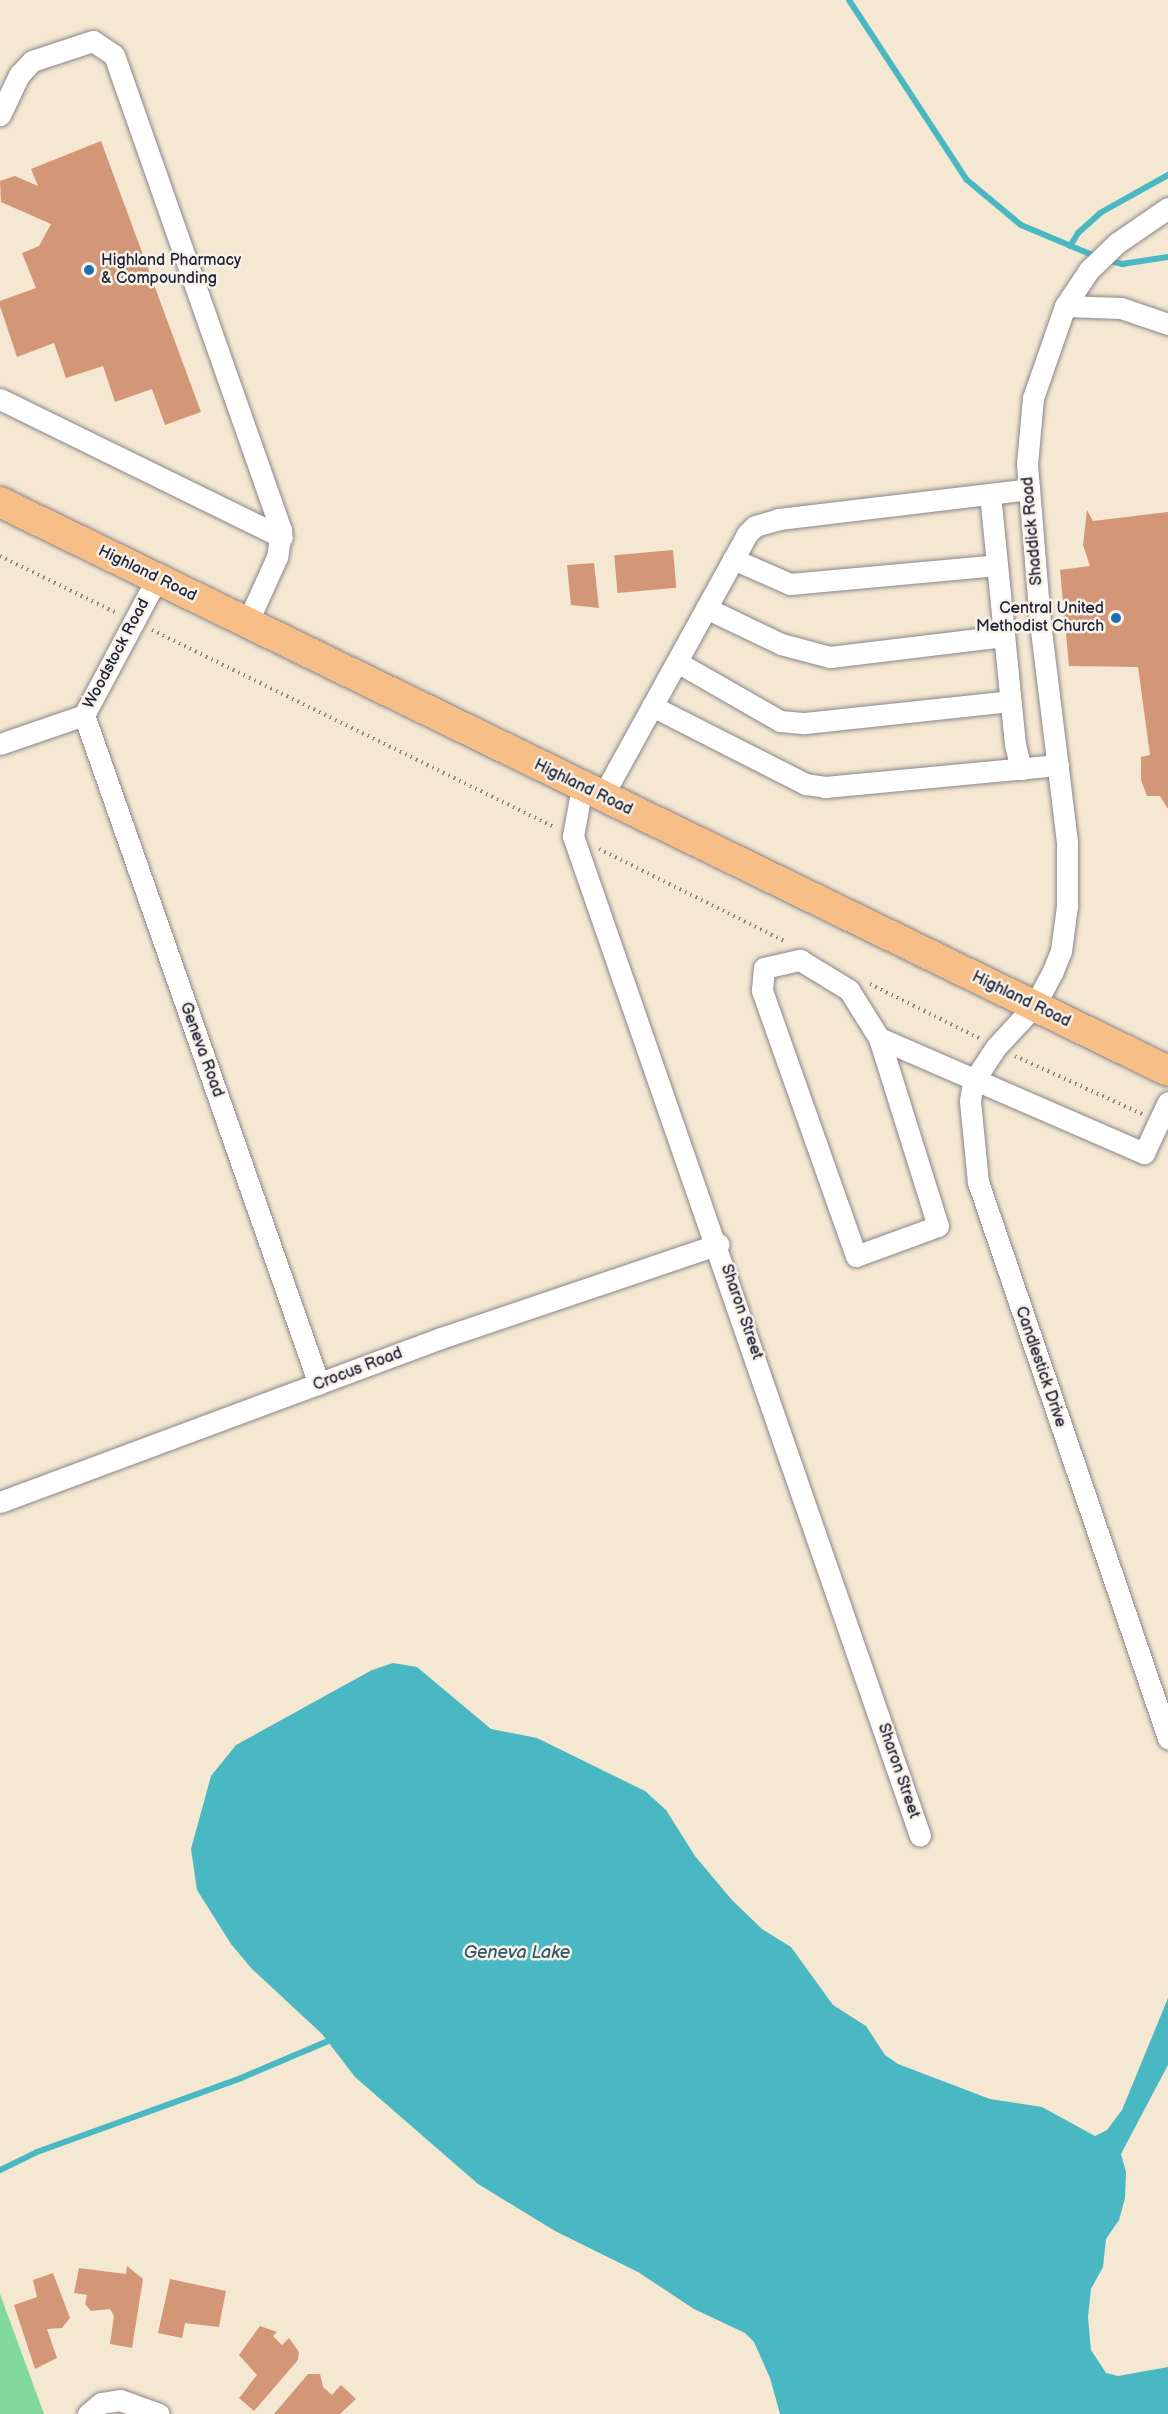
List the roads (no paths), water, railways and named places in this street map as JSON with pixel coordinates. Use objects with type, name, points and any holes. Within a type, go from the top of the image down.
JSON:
[{"type":"highway","name":"Highland Road","points":[[0,502],[1168,1071]]},
{"type":"street","points":[[0,115],[20,75],[32,61],[93,41],[114,55],[282,537],[278,557],[247,623]]},
{"type":"street","name":"Shaddick Road","points":[[1034,1006],[1061,951],[1067,906],[1067,841],[1027,464],[1033,398],[1046,351],[1065,306],[1089,270],[1117,243],[1168,208]]},
{"type":"street","points":[[1065,306],[1121,308],[1168,324]]},
{"type":"street","points":[[0,399],[282,537]]},
{"type":"street","name":"Sharon Street","points":[[920,1836],[718,1244],[573,836],[592,792],[652,706],[734,559],[755,526],[779,519],[1029,489]]},
{"type":"street","points":[[990,494],[1010,702],[1021,769]]},
{"type":"street","points":[[734,559],[790,584],[997,565]]},
{"type":"street","name":"Woodstock Road","points":[[0,744],[84,715],[157,578]]},
{"type":"street","points":[[706,608],[781,644],[830,657],[1004,636]]},
{"type":"street","points":[[677,662],[780,721],[804,723],[1010,702]]},
{"type":"street","points":[[652,706],[806,784],[825,787],[1058,765]]},
{"type":"street","name":"Geneva Road","points":[[84,715],[319,1384]]},
{"type":"street","points":[[879,1038],[938,1226],[856,1256],[762,990],[764,968],[800,960],[849,990],[879,1038],[973,1082],[1144,1153],[1168,1102]]},
{"type":"street","points":[[973,1082],[996,1047],[1034,1006]]},
{"type":"street","name":"Candlestick Drive","points":[[973,1082],[971,1139],[978,1182],[1168,1738]]},
{"type":"street","name":"Crocus Road","points":[[0,1502],[319,1384],[718,1244]]},
{"type":"street","points":[[88,2414],[101,2403],[120,2400],[159,2414]]},
{"type":"water","name":"Geneva Lake","points":[[393,1663],[417,1667],[491,1729],[537,1738],[645,1791],[666,1810],[695,1856],[732,1900],[762,1929],[791,1947],[833,2005],[866,2026],[885,2055],[898,2064],[990,2099],[1042,2107],[1095,2136],[1107,2130],[1122,2110],[1168,1998],[1168,2065],[1121,2154],[1126,2172],[1125,2198],[1119,2220],[1106,2239],[1103,2267],[1091,2289],[1088,2317],[1091,2350],[1106,2373],[1118,2376],[1168,2367],[1168,2414],[780,2414],[770,2378],[754,2342],[745,2333],[694,2309],[638,2272],[555,2231],[478,2184],[355,2077],[322,2034],[252,1969],[231,1944],[197,1890],[191,1849],[211,1776],[236,1745],[372,1670]]},
{"type":"waterway","points":[[849,0],[967,180],[1021,225],[1097,257]]},
{"type":"waterway","points":[[1070,246],[1078,233],[1100,213],[1168,175]]},
{"type":"waterway","points":[[1107,260],[1122,264],[1168,257]]},
{"type":"waterway","points":[[0,2170],[37,2152],[241,2078],[328,2041]]},
{"type":"place","name":"Highland Pharmacy & Compounding","points":[[89,270]]},
{"type":"place","name":"Central United Methodist Church","points":[[1116,618]]}]
